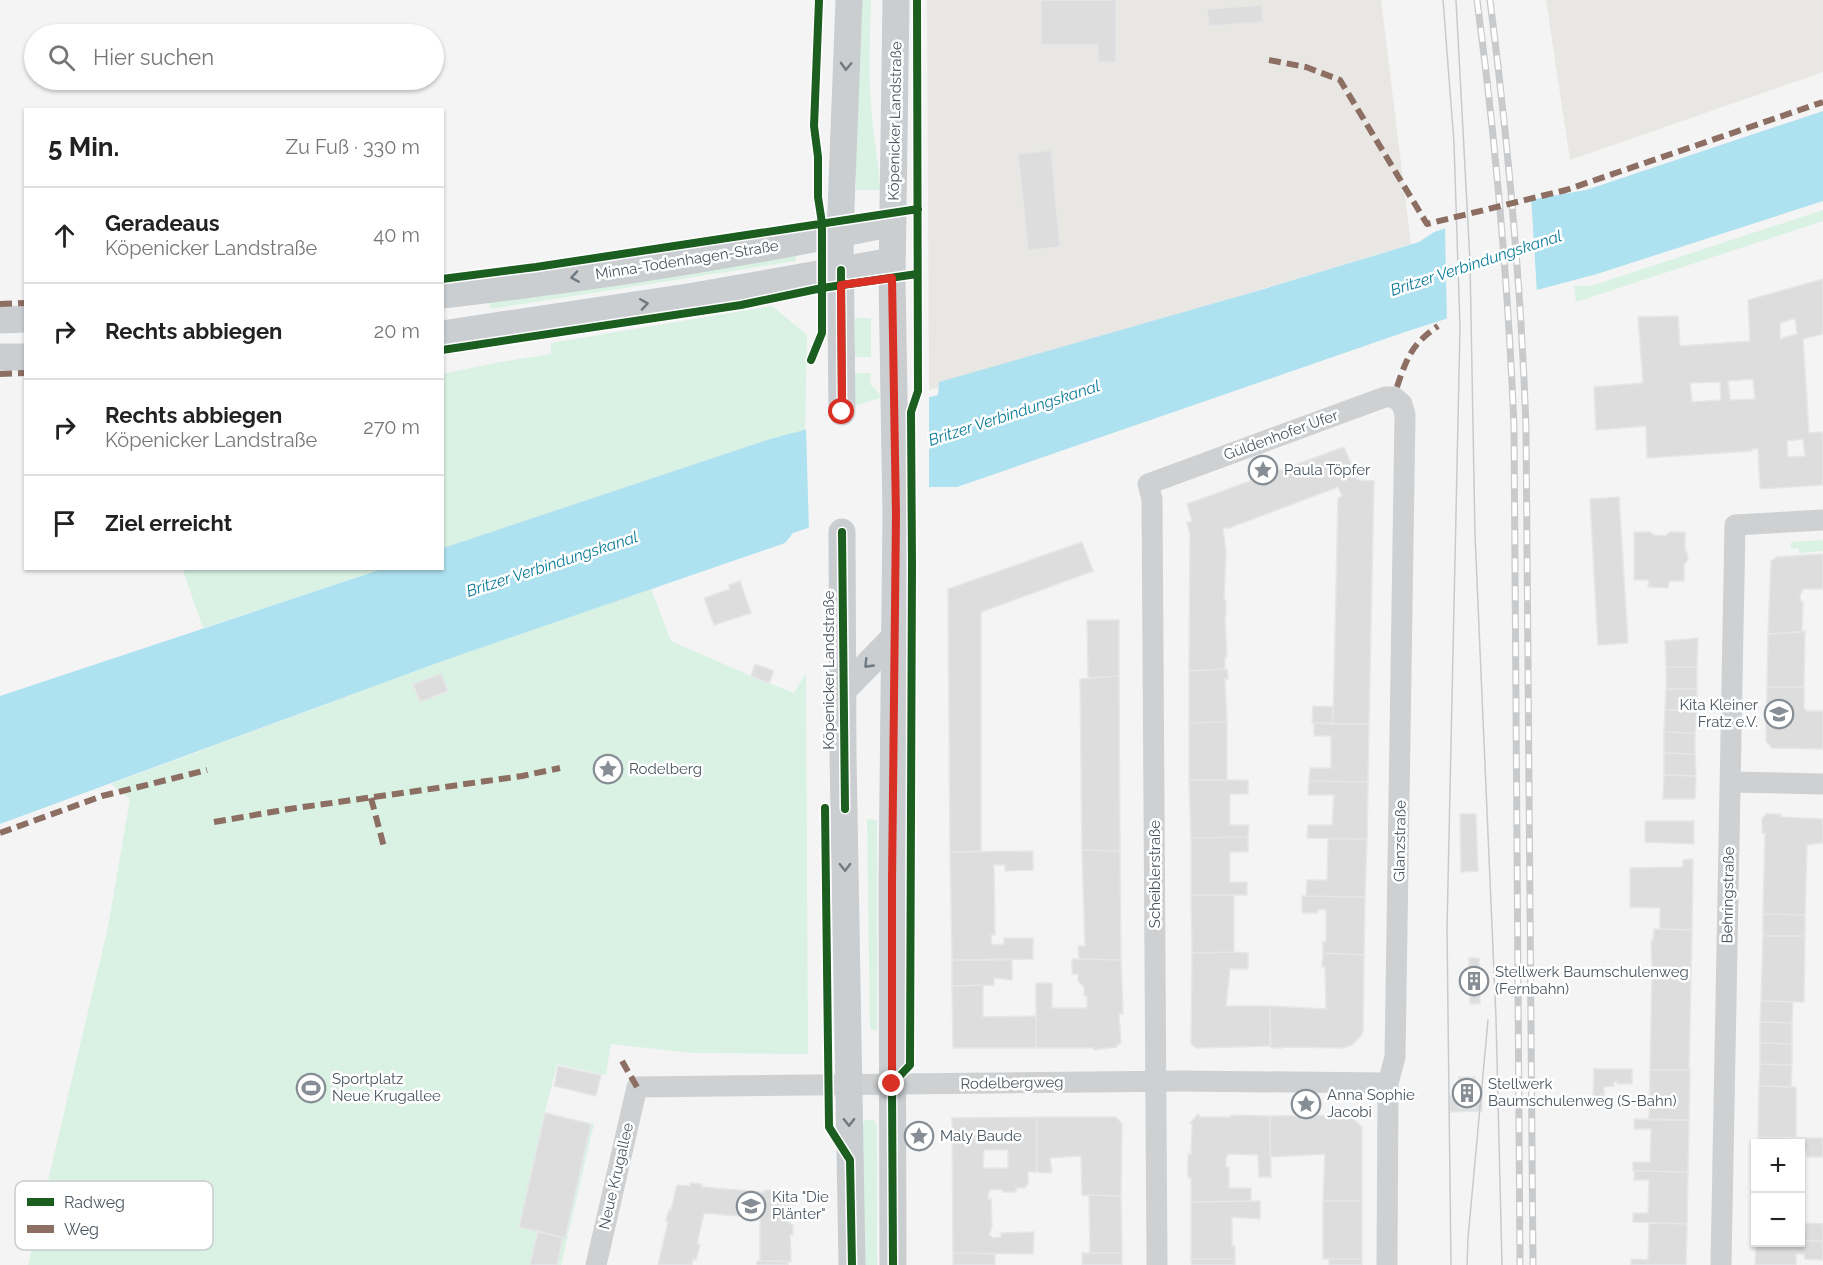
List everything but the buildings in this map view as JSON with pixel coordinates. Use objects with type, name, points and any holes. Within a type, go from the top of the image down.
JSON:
[{"type":"main road","points":[[842,412],[840,234],[849,0]]},
{"type":"main road","name":"Köpenicker Landstraße","points":[[893,1265],[896,515],[892,261],[896,0]]},
{"type":"main road","name":"Minna-Todenhagen-Straße","points":[[444,295],[657,265],[893,223]]},
{"type":"main road","points":[[444,334],[892,261]]},
{"type":"main road","points":[[0,320],[24,319]]},
{"type":"main road","points":[[0,357],[24,357]]},
{"type":"main road","name":"Köpenicker Landstraße","points":[[842,532],[842,691],[852,1265]]},
{"type":"main road","name":"Köpenicker Landstraße","points":[[842,691],[894,638]]},
{"type":"street","name":"Güldenhofer Ufer","points":[[1148,484],[1385,397],[1394,397],[1402,404],[1406,415]]},
{"type":"street","name":"Glanzstraße","points":[[1387,1265],[1388,1083],[1395,1057],[1406,415]]},
{"type":"street","name":"Scheiblerstraße","points":[[1148,484],[1152,499],[1157,1265]]},
{"type":"street","name":"Behringstraße","points":[[1720,1265],[1735,525],[1823,520]]},
{"type":"street","points":[[1730,782],[1823,784]]},
{"type":"street","name":"Rodelbergweg","points":[[637,1087],[1156,1082],[1388,1083]]},
{"type":"street","name":"Neue Krugallee","points":[[596,1265],[637,1087]]},
{"type":"shaded area","points":[[927,0],[1381,0],[1411,244],[929,390]]},
{"type":"shaded area","points":[[1546,0],[1823,0],[1823,72],[1570,160]]},
{"type":"green space","points":[[862,0],[871,0],[870,87],[880,190],[856,190],[856,119]]},
{"type":"green space","points":[[1823,210],[1823,221],[1576,302],[1574,286],[1591,286]]},
{"type":"green space","points":[[797,252],[796,261],[491,309],[489,299]]},
{"type":"green space","points":[[772,306],[807,335],[805,431],[770,439],[444,548],[444,374],[551,354],[551,343]]},
{"type":"green space","points":[[855,318],[871,318],[871,357],[855,357]]},
{"type":"green space","points":[[854,373],[871,373],[870,384],[879,393],[880,398],[854,406]]},
{"type":"green space","points":[[1823,540],[1823,551],[1799,553],[1799,548],[1791,549],[1791,542]]},
{"type":"green space","points":[[183,570],[379,570],[203,628]]},
{"type":"green space","points":[[651,589],[671,641],[794,693],[806,673],[808,1054],[692,1053],[611,1044],[606,1075],[557,1064],[545,1112],[594,1124],[561,1265],[28,1265],[32,1250],[213,1250],[213,1181],[48,1181],[108,927],[130,799],[111,784],[440,662]]},
{"type":"green space","points":[[867,819],[877,820],[877,1030],[870,1029]]},
{"type":"green space","points":[[865,1120],[873,1120],[877,1125],[877,1265],[862,1265],[861,1126]]},
{"type":"water","name":"Britzer Verbindungskanal","points":[[1823,111],[1823,201],[1597,274],[1533,291],[1405,332],[957,487],[931,487],[793,533],[785,543],[440,662],[0,824],[0,696],[379,570],[444,570],[444,548],[770,439],[938,395],[939,382],[1419,242],[1434,232],[1530,200],[1586,190]]},
{"type":"pier","points":[[1531,197],[1537,293],[1447,323],[1445,226]]},
{"type":"pier","points":[[929,395],[929,491],[809,531],[806,428]]},
{"type":"tram line","points":[[1443,0],[1454,143],[1460,328],[1447,929],[1451,1265]]},
{"type":"tram line","points":[[1456,0],[1470,261],[1475,535],[1496,1018],[1502,1265]]},
{"type":"tram line","points":[[1467,1265],[1488,1020]]},
{"type":"railway","points":[[1477,0],[1500,213],[1514,426],[1520,1265]]},
{"type":"railway","points":[[1490,0],[1513,213],[1526,427],[1533,1265]]},
{"type":"marked path","points":[[1269,60],[1306,67],[1340,80],[1427,224],[1566,190],[1823,102]]},
{"type":"marked path","points":[[0,304],[24,303]]},
{"type":"marked path","points":[[1397,387],[1404,367],[1416,345],[1438,326]]},
{"type":"marked path","points":[[0,374],[24,373]]},
{"type":"marked path","points":[[214,822],[522,776],[560,768]]},
{"type":"marked path","points":[[0,833],[102,796],[207,770]]},
{"type":"marked path","points":[[371,798],[384,847]]},
{"type":"marked path","points":[[622,1061],[637,1087]]},
{"type":"cycle path","points":[[811,360],[822,333],[822,223],[818,197],[818,157],[814,126],[819,0]]},
{"type":"cycle path","points":[[893,1265],[892,1084],[910,1065],[911,412],[918,391],[917,0]]},
{"type":"cycle path","points":[[444,279],[918,209]]},
{"type":"cycle path","points":[[841,270],[842,412]]},
{"type":"cycle path","points":[[444,350],[741,305],[822,288],[917,274]]},
{"type":"cycle path","points":[[842,532],[845,809]]},
{"type":"cycle path","points":[[825,808],[829,1127],[850,1160],[852,1265]]},
{"type":"place","name":"Paula Töpfer","points":[[1263,470]]},
{"type":"place","name":"Kita Kleiner Fratz e.V.","points":[[1779,714]]},
{"type":"place","name":"Rodelberg","points":[[608,769]]},
{"type":"place","name":"Stellwerk Baumschulenweg (Fernbahn)","points":[[1474,981]]},
{"type":"place","name":"Sportplatz Neue Krugallee","points":[[311,1088]]},
{"type":"place","name":"Stellwerk Baumschulenweg (S-Bahn)","points":[[1467,1093]]},
{"type":"place","name":"Anna Sophie Jacobi","points":[[1306,1104]]},
{"type":"place","name":"Maly Baude","points":[[919,1136]]},
{"type":"place","name":"Kita \"Die Plänter\"","points":[[751,1206]]},
{"type":"route","points":[[842,412],[841,285],[892,278],[896,515],[892,1084]]}]
